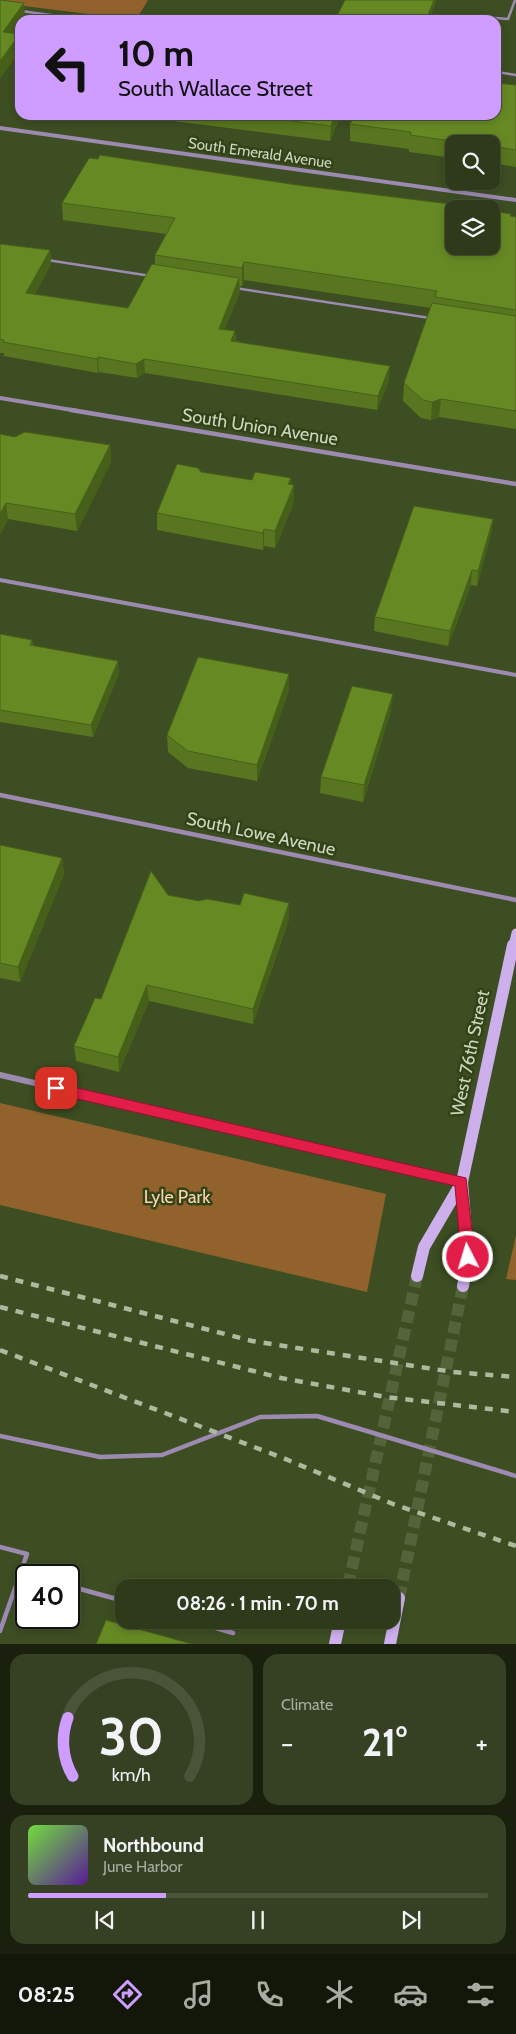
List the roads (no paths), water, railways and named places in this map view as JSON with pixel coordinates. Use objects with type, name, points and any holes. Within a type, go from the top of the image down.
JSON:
[{"type":"street","name":"South Emerald Avenue","points":[[0,128],[516,200]]},
{"type":"street","name":"South Union Avenue","points":[[0,398],[516,484]]},
{"type":"street","name":"South Lowe Avenue","points":[[0,795],[516,900]]},
{"type":"street","name":"West 76th Street","points":[[463,1286],[468,1257],[462,1182],[516,933]]},
{"type":"street","points":[[0,1075],[462,1182]]},
{"type":"street","name":"West 76th Street","points":[[417,1276],[424,1247],[462,1182]]},
{"type":"street","points":[[335,1644],[338,1629]]},
{"type":"street","points":[[390,1644],[393,1629]]},
{"type":"lane","points":[[501,18],[508,19],[515,0]]},
{"type":"lane","points":[[20,11],[50,15]]},
{"type":"lane","points":[[501,73],[516,75]]},
{"type":"lane","points":[[39,258],[156,276]]},
{"type":"lane","points":[[234,288],[438,319]]},
{"type":"lane","points":[[0,580],[516,675]]},
{"type":"lane","points":[[0,1436],[100,1457],[162,1455],[260,1417],[318,1416],[516,1476]]},
{"type":"lane","points":[[0,1547],[27,1554],[23,1564]]},
{"type":"lane","points":[[0,1631],[15,1587]]},
{"type":"lane","points":[[80,1589],[115,1599]]},
{"type":"lane","points":[[222,1629],[233,1632]]},
{"type":"tunnel","points":[[350,1579],[417,1276]]},
{"type":"tunnel","points":[[400,1593],[463,1286]]},
{"type":"railway","points":[[0,1276],[252,1341],[453,1372],[516,1377]]},
{"type":"railway","points":[[0,1307],[281,1378],[386,1397],[516,1412]]},
{"type":"railway","points":[[0,1350],[283,1458],[393,1504],[516,1546]]},
{"type":"park label","name":"Lyle Park","points":[[177,1197]]}]
